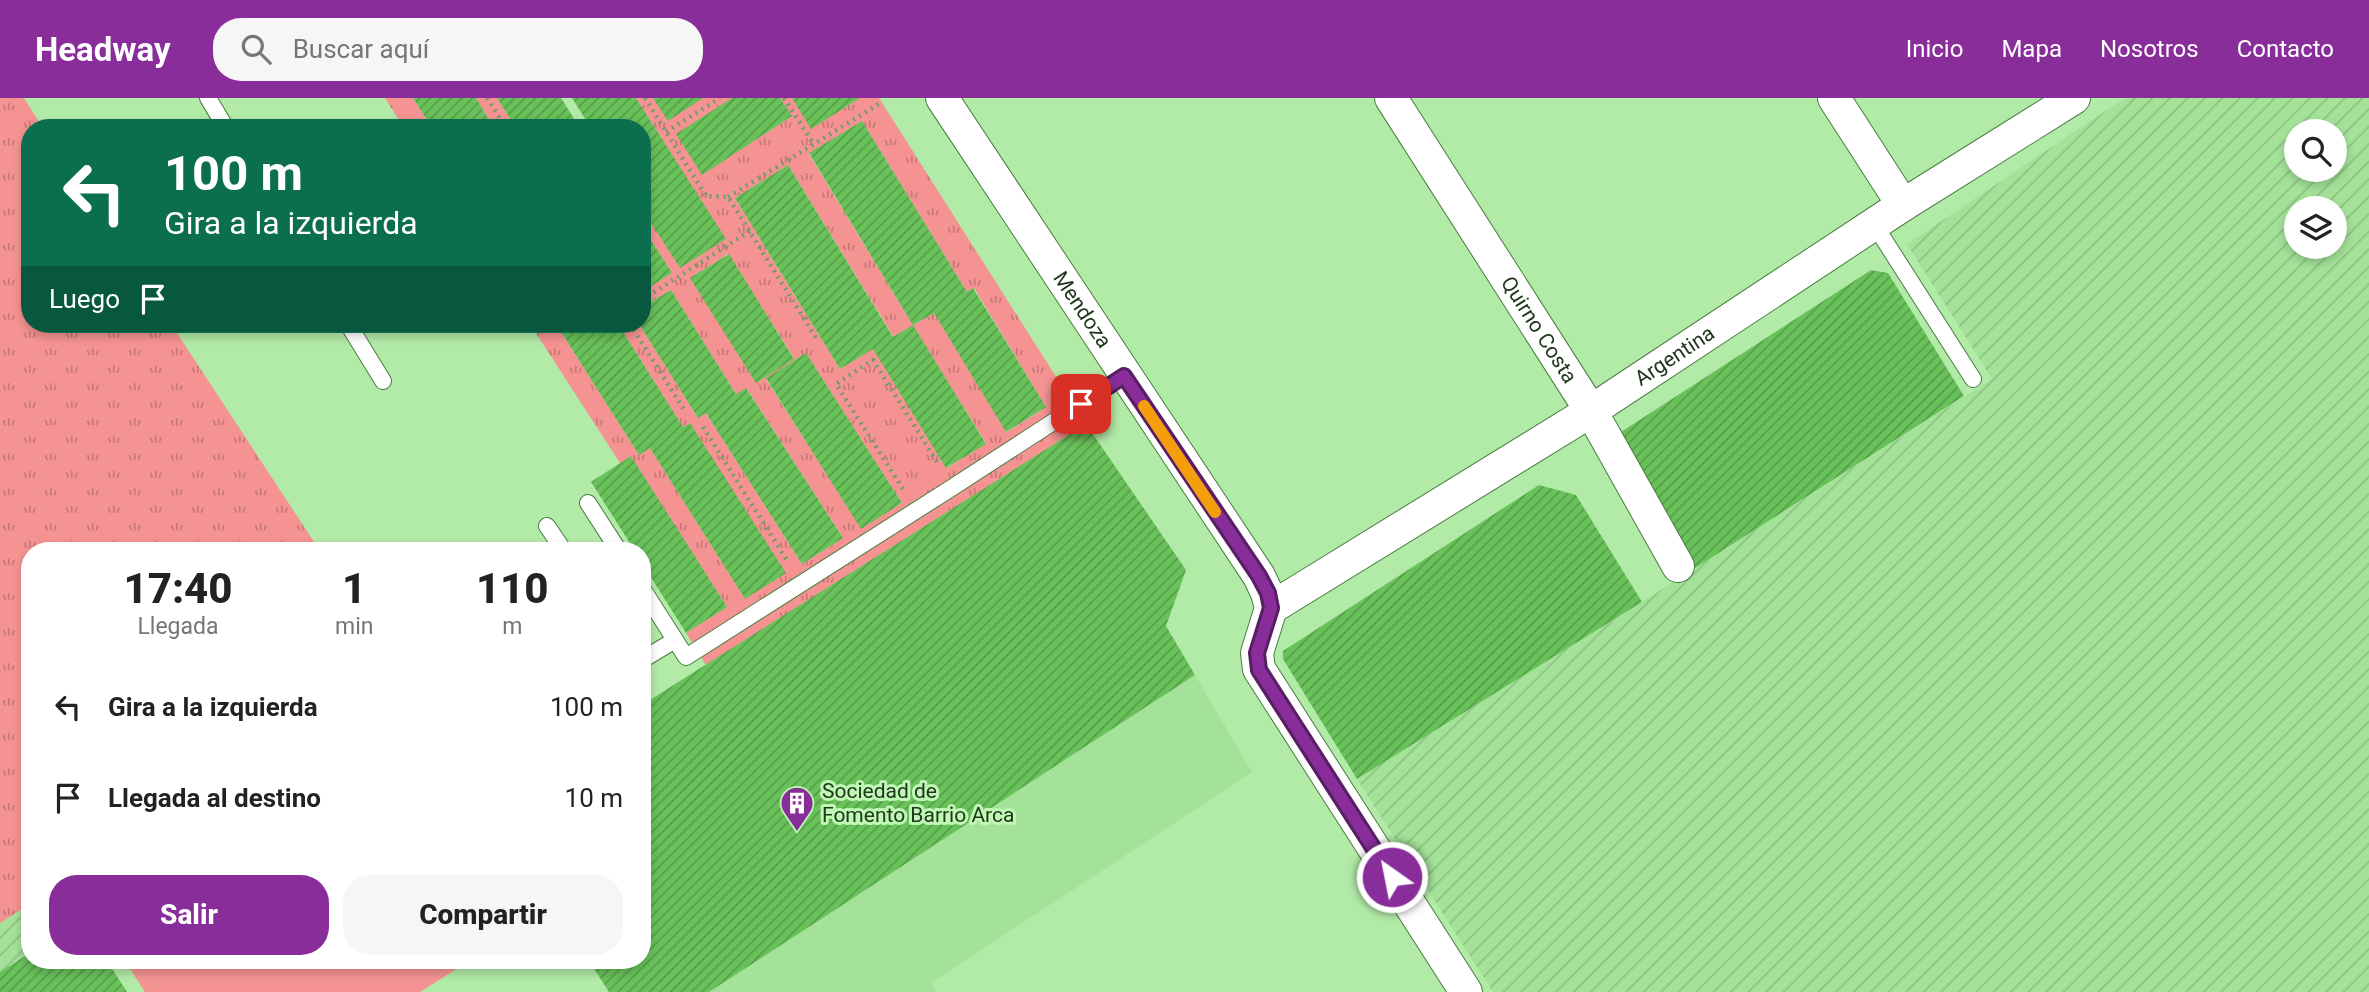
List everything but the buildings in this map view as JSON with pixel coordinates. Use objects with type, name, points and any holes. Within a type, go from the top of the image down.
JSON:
[{"type":"street","name":"Mendoza","points":[[942,98],[1259,576],[1268,593],[1271,608]]},
{"type":"street","name":"Quirno Costa","points":[[1391,98],[1591,411],[1678,566]]},
{"type":"street","points":[[1835,98],[1903,205]]},
{"type":"street","name":"Argentina","points":[[1271,608],[1591,411],[1903,205],[2074,98]]},
{"type":"street","points":[[1271,608],[1257,653],[1259,670],[1466,992]]},
{"type":"lane","points":[[208,98],[221,119]]},
{"type":"lane","points":[[1874,224],[1973,379]]},
{"type":"lane","points":[[354,333],[383,381]]},
{"type":"lane","points":[[651,602],[686,656],[1124,376]]},
{"type":"lane","points":[[588,503],[613,542]]},
{"type":"lane","points":[[547,526],[558,542]]},
{"type":"lane","points":[[651,655],[675,640]]},
{"type":"path","points":[[487,98],[500,119]]},
{"type":"path","points":[[645,98],[706,196],[728,197],[882,102]]},
{"type":"path","points":[[666,132],[719,98]]},
{"type":"path","points":[[785,98],[813,144]]},
{"type":"path","points":[[728,197],[816,338]]},
{"type":"path","points":[[651,294],[750,231]]},
{"type":"path","points":[[635,333],[686,413]]},
{"type":"path","points":[[916,510],[836,384],[873,360],[953,487]]},
{"type":"path","points":[[703,427],[802,583]]},
{"type":"shaded area","points":[[2125,98],[2369,98],[2369,992],[1493,992],[1357,779],[1642,602],[1992,379],[1907,244]]},
{"type":"shaded area","points":[[1195,675],[1252,772],[931,983],[936,992],[709,992]]},
{"type":"shaded area","points":[[21,910],[21,969],[112,969],[127,992],[0,992],[0,923]]},
{"type":"green space","points":[[0,98],[24,98],[37,119],[21,119],[21,333],[177,333],[314,542],[21,542],[21,910],[0,923]]},
{"type":"green space","points":[[385,98],[413,98],[426,119],[398,119]]},
{"type":"green space","points":[[476,98],[497,98],[510,119],[489,119]]},
{"type":"green space","points":[[636,98],[732,98],[677,134],[702,174],[791,117],[780,98],[792,98],[811,128],[860,98],[879,98],[1086,424],[706,665],[686,633],[727,607],[631,457],[620,463],[536,333],[562,333],[639,455],[650,448],[745,599],[690,424],[683,427],[624,333],[645,333],[698,418],[706,413],[802,564],[843,538],[747,389],[736,394],[671,290],[651,302],[651,286],[672,273],[651,240],[651,212],[725,239]],"holes":[[[862,121],[967,292],[974,288],[1046,407],[1007,432],[934,313],[913,325],[809,154]],[[788,165],[893,336],[840,369],[735,198]],[[728,254],[794,358],[794,359],[691,278]],[[913,326],[986,443],[947,468],[874,349]],[[806,353],[902,503],[861,528],[766,379]]]},
{"type":"green space","points":[[130,969],[456,969],[420,992],[145,992]]},
{"type":"slow traffic","points":[[1144,406],[1215,512]]},
{"type":"place","name":"Sociedad de Fomento Barrio Arca","points":[[797,833]]},
{"type":"route","points":[[1081,404],[1124,376],[1259,576],[1268,593],[1271,608],[1257,653],[1259,670],[1392,877]]}]
